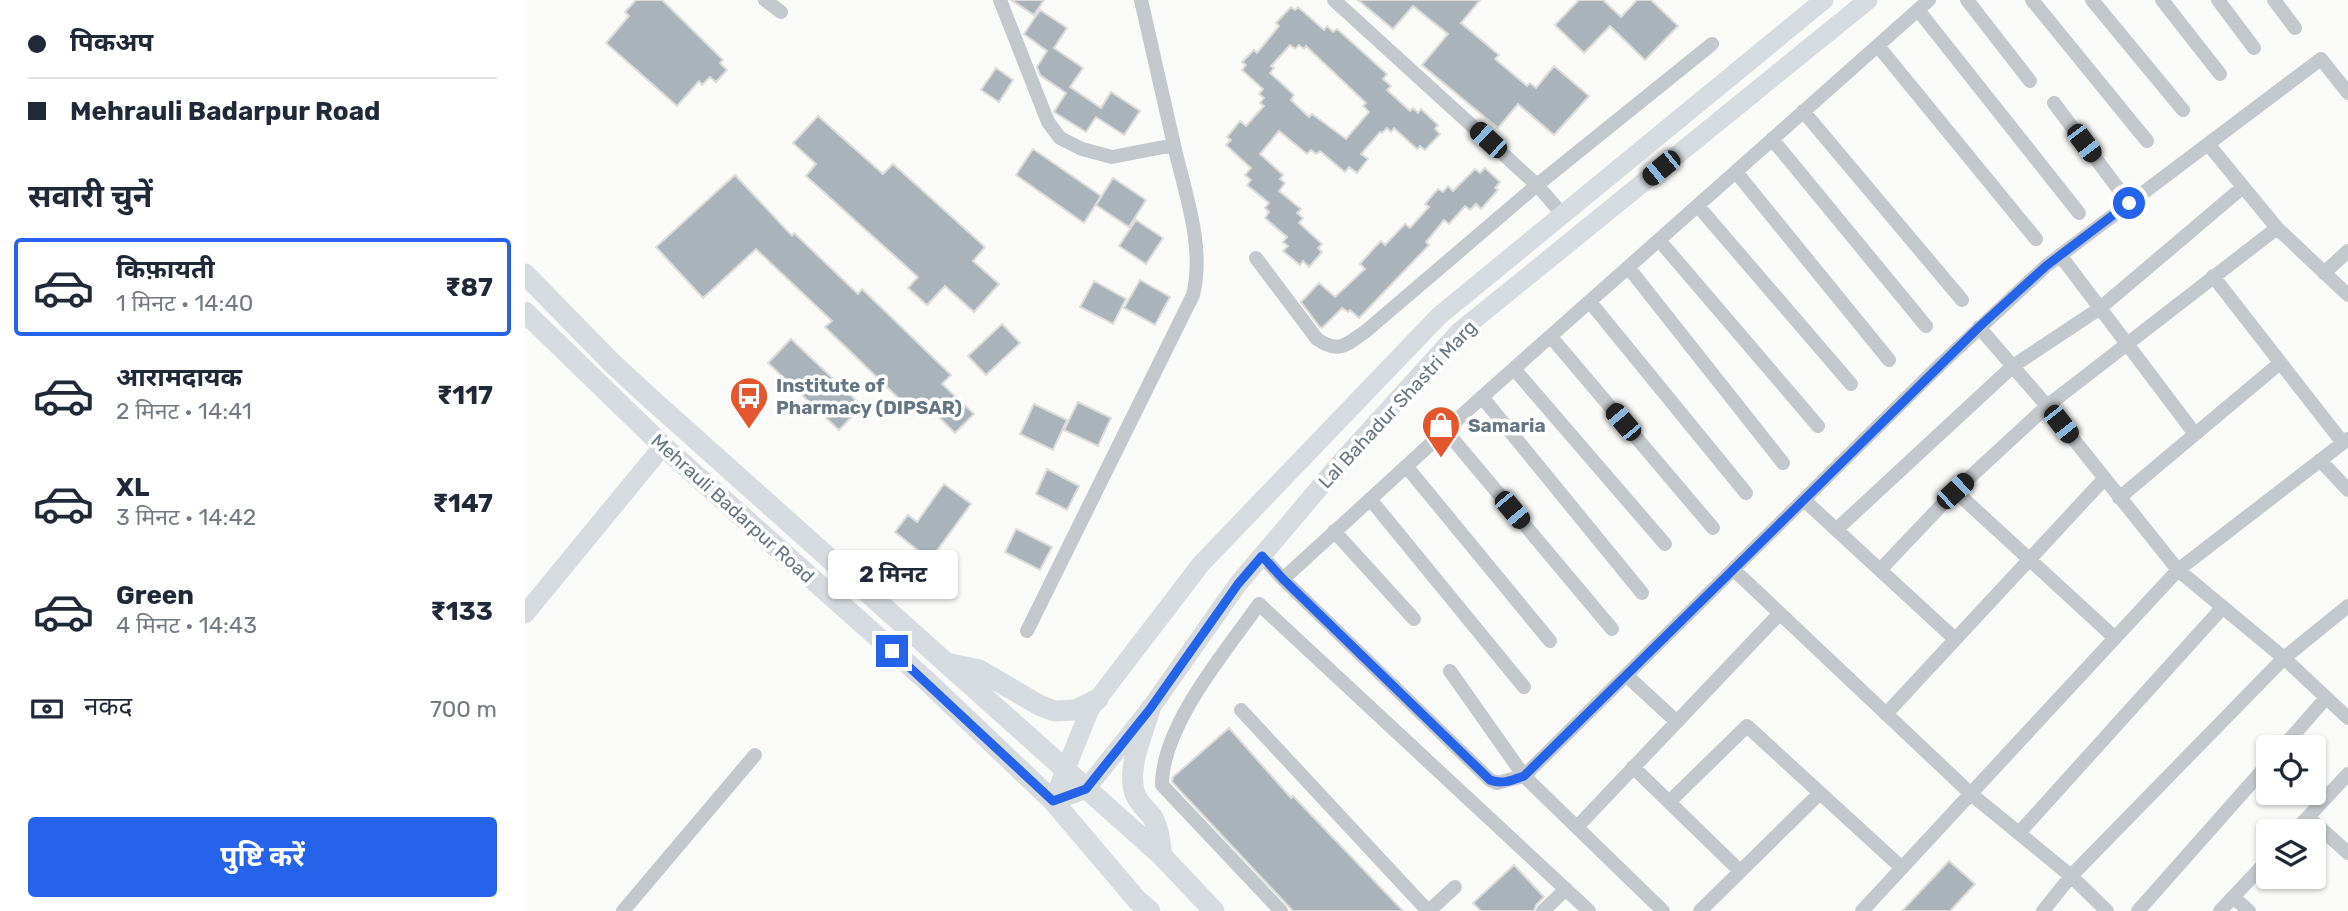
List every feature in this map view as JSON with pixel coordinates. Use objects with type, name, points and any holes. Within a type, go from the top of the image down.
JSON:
[{"type":"main road","name":"Lal Bahadur Shastri Marg","points":[[1053,801],[1090,709],[1201,564],[1382,375],[1439,316],[1825,0]]},
{"type":"main road","name":"Lal Bahadur Shastri Marg","points":[[1086,789],[1150,709],[1238,584],[1342,461],[1459,332],[1868,0]]},
{"type":"main road","name":"Mehrauli Badarpur Road","points":[[525,274],[651,400],[949,663],[1162,856]]},
{"type":"main road","name":"Mehrauli Badarpur Road","points":[[525,312],[663,446],[928,682],[1053,801],[1137,900],[1150,911]]},
{"type":"main road","points":[[525,614],[663,446]]},
{"type":"main road","points":[[949,663],[979,670],[1054,711],[1076,710],[1098,699]]},
{"type":"main road","points":[[1150,709],[1133,768],[1135,793],[1157,826],[1162,856],[1214,911]]},
{"type":"main road","points":[[1053,801],[1086,789]]},
{"type":"street","points":[[765,0],[781,12]]},
{"type":"street","points":[[1000,0],[1048,122],[1060,138],[1082,149],[1112,157],[1174,145]]},
{"type":"street","points":[[1027,631],[1193,295],[1198,275],[1198,252],[1142,0]]},
{"type":"street","points":[[1334,0],[1537,186],[1563,215]]},
{"type":"street","points":[[1967,0],[2030,81]]},
{"type":"street","points":[[2032,0],[2147,141]]},
{"type":"street","points":[[2092,0],[2183,110]]},
{"type":"street","points":[[2162,0],[2220,74]]},
{"type":"street","points":[[2218,0],[2254,48]]},
{"type":"street","points":[[2274,0],[2295,28]]},
{"type":"street","points":[[1283,579],[1482,397],[1923,5],[2078,213]]},
{"type":"street","points":[[1256,258],[1317,339],[1329,348],[1343,347],[1367,331],[1537,186],[1712,44]]},
{"type":"street","points":[[1878,46],[2036,239]]},
{"type":"street","points":[[1262,556],[1490,780],[1497,783],[1524,776],[1979,327],[2060,255],[2321,59],[2348,93]]},
{"type":"street","points":[[2054,103],[2129,203]]},
{"type":"street","points":[[1803,111],[1962,300]]},
{"type":"street","points":[[1772,139],[1926,326]]},
{"type":"street","points":[[2208,144],[2277,228],[2348,295]]},
{"type":"street","points":[[1736,172],[1889,360]]},
{"type":"street","points":[[1837,529],[2013,366],[2099,309],[2243,187]]},
{"type":"street","points":[[1698,206],[1851,384]]},
{"type":"street","points":[[1880,570],[1955,491],[2047,406],[2277,228]]},
{"type":"street","points":[[1659,240],[1818,426]]},
{"type":"street","points":[[2324,273],[2348,251]]},
{"type":"street","points":[[2060,255],[2195,434]]},
{"type":"street","points":[[1628,267],[1783,463]]},
{"type":"street","points":[[1862,911],[2178,570],[2345,441],[2213,276]]},
{"type":"street","points":[[1590,302],[1746,493]]},
{"type":"street","points":[[1979,327],[2047,406],[2178,570],[2284,658],[2326,698],[2346,712]]},
{"type":"street","points":[[1551,337],[1713,528]]},
{"type":"street","points":[[2119,498],[2280,363]]},
{"type":"street","points":[[1515,370],[1665,544]]},
{"type":"street","points":[[1482,397],[1642,593]]},
{"type":"street","points":[[1446,431],[1612,629]]},
{"type":"street","points":[[2320,460],[2348,490]]},
{"type":"street","points":[[1406,467],[1550,641]]},
{"type":"street","points":[[1886,714],[2104,479]]},
{"type":"street","points":[[1955,491],[2115,638]]},
{"type":"street","points":[[1370,499],[1524,687]]},
{"type":"street","points":[[1804,499],[1955,639]]},
{"type":"street","points":[[1334,531],[1414,619]]},
{"type":"street","points":[[1734,570],[1971,794],[2071,876],[2107,911]]},
{"type":"street","points":[[1281,911],[1162,785],[1163,765],[1181,720],[1208,676],[1259,604],[1589,911]]},
{"type":"street","points":[[2043,911],[2071,876],[2284,658],[2348,606]]},
{"type":"street","points":[[2019,833],[2223,607]]},
{"type":"street","points":[[1577,827],[1780,613]]},
{"type":"street","points":[[1450,671],[1524,776],[1663,911]]},
{"type":"street","points":[[1626,675],[1677,722]]},
{"type":"street","points":[[2294,735],[2326,698]]},
{"type":"street","points":[[1241,710],[1429,911],[1455,887]]},
{"type":"street","points":[[1669,802],[1747,726],[1902,868]]},
{"type":"street","points":[[623,911],[755,755]]},
{"type":"street","points":[[1633,768],[1740,872]]},
{"type":"street","points":[[2348,774],[2308,817],[2348,853]]},
{"type":"street","points":[[2138,911],[2256,778]]},
{"type":"street","points":[[1700,911],[1820,793]]},
{"type":"street","points":[[2220,911],[2256,873]]},
{"type":"street","points":[[1543,911],[1566,889]]},
{"type":"street","points":[[2233,897],[2249,911]]},
{"type":"building","points":[[636,0],[662,0],[723,60],[720,63],[727,70],[716,82],[710,77],[702,85],[699,81],[677,106],[606,43],[629,16],[625,12]]},
{"type":"building","points":[[1011,0],[1044,0],[1034,15]]},
{"type":"building","points":[[1358,0],[1480,0],[1461,23],[1499,55],[1495,59],[1527,86],[1530,83],[1536,88],[1554,66],[1589,96],[1554,135],[1518,104],[1498,128],[1422,65],[1448,34],[1413,6],[1393,29]]},
{"type":"building","points":[[1579,0],[1603,0],[1621,17],[1637,0],[1651,0],[1678,26],[1645,60],[1610,26],[1584,53],[1555,25]]},
{"type":"building","points":[[1291,7],[1295,10],[1298,7],[1324,30],[1327,26],[1333,32],[1337,29],[1387,74],[1383,79],[1391,86],[1387,90],[1410,111],[1413,108],[1418,113],[1421,109],[1438,125],[1435,129],[1440,134],[1425,150],[1420,146],[1417,149],[1394,128],[1391,132],[1387,128],[1380,132],[1361,154],[1368,159],[1357,173],[1349,167],[1345,172],[1320,151],[1316,154],[1311,150],[1307,154],[1279,131],[1260,154],[1283,175],[1280,179],[1285,183],[1279,191],[1301,209],[1297,213],[1303,218],[1299,223],[1322,244],[1318,248],[1322,252],[1309,267],[1303,261],[1300,265],[1283,251],[1288,246],[1283,242],[1287,237],[1265,218],[1269,212],[1265,208],[1269,203],[1247,185],[1251,180],[1245,175],[1251,168],[1226,145],[1231,140],[1227,137],[1240,121],[1246,126],[1264,106],[1260,103],[1264,98],[1259,94],[1263,89],[1242,70],[1246,65],[1242,62],[1254,50],[1257,53],[1279,26],[1276,23]],"holes":[[[1290,45],[1295,49],[1299,45],[1304,49],[1306,46],[1366,103],[1363,106],[1369,112],[1346,139],[1312,114],[1309,117],[1291,100],[1294,95],[1270,73],[1274,68],[1271,66]]]},
{"type":"building","points":[[1040,10],[1067,28],[1054,48],[1083,68],[1070,87],[1101,108],[1111,92],[1140,111],[1124,135],[1096,117],[1086,132],[1054,112],[1066,93],[1040,75],[1037,67],[1047,51],[1024,34]]},
{"type":"building","points":[[996,68],[1013,80],[999,102],[981,90]]},
{"type":"building","points":[[818,116],[883,174],[893,164],[985,247],[973,261],[999,284],[974,312],[945,286],[927,305],[908,288],[918,277],[806,176],[816,164],[793,143]]},
{"type":"building","points":[[1033,149],[1101,196],[1084,223],[1016,175]]},
{"type":"building","points":[[1485,168],[1500,182],[1495,188],[1498,190],[1481,209],[1476,204],[1470,210],[1465,206],[1449,224],[1444,220],[1426,242],[1429,245],[1359,318],[1350,310],[1348,312],[1342,308],[1322,328],[1319,326],[1301,302],[1319,283],[1335,297],[1365,269],[1360,264],[1381,241],[1385,245],[1405,224],[1410,228],[1429,207],[1425,204],[1438,189],[1443,192],[1448,186],[1453,191],[1475,169],[1480,173]]},
{"type":"building","points":[[735,175],[792,236],[794,233],[858,294],[862,289],[951,375],[942,384],[974,414],[955,433],[925,403],[915,414],[825,327],[832,321],[756,249],[703,298],[656,247]]},
{"type":"building","points":[[1113,178],[1146,200],[1129,227],[1096,205]]},
{"type":"building","points":[[1136,220],[1163,238],[1146,264],[1119,246]]},
{"type":"building","points":[[1140,280],[1170,297],[1155,325],[1124,308]]},
{"type":"building","points":[[1094,281],[1126,299],[1113,324],[1080,307]]},
{"type":"building","points":[[1002,324],[1020,343],[986,375],[968,356]]},
{"type":"building","points":[[791,339],[862,406],[839,430],[768,363]]},
{"type":"building","points":[[1078,402],[1111,418],[1098,446],[1064,430]]},
{"type":"building","points":[[1034,404],[1067,420],[1053,450],[1020,434]]},
{"type":"building","points":[[1047,469],[1079,486],[1067,510],[1036,494]]},
{"type":"building","points":[[944,484],[971,504],[930,560],[895,532],[908,515],[917,522]]},
{"type":"building","points":[[1016,529],[1052,547],[1040,570],[1005,552]]},
{"type":"building","points":[[1229,728],[1291,798],[1293,796],[1403,911],[1293,911],[1172,782],[1173,777]]},
{"type":"building","points":[[1949,861],[1975,884],[1950,911],[1902,911]]},
{"type":"building","points":[[1514,865],[1544,897],[1534,911],[1481,911],[1473,903]]},
{"type":"place","name":"Institute of Pharmacy (DIPSAR)","points":[[749,430]]},
{"type":"place","name":"Samaria","points":[[1441,459]]},
{"type":"route","points":[[892,651],[1053,801],[1086,789],[1150,709],[1238,584],[1262,556],[1490,780],[1497,783],[1509,782],[1524,776],[1979,327],[2046,266],[2129,203]]}]
